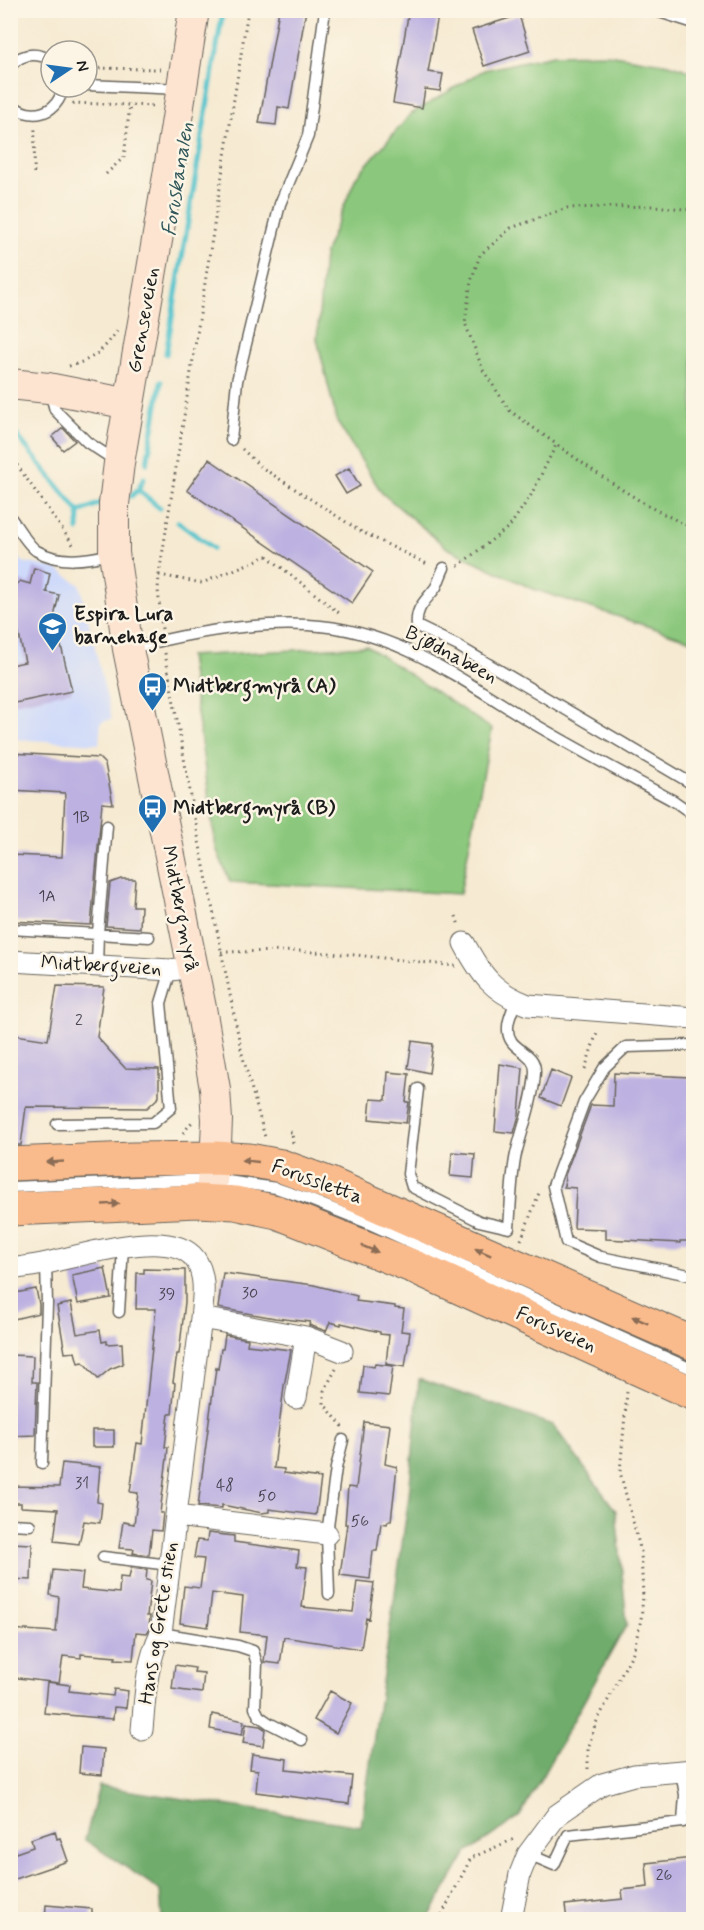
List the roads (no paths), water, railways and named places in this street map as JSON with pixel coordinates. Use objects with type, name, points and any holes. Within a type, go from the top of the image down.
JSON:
[{"type":"main road","name":"Forussletta","points":[[10,1164],[133,1159],[213,1179],[235,1203],[277,1212],[417,1268]]},
{"type":"main road","name":"Forussletta","points":[[10,1209],[213,1179],[265,1162],[303,1173],[693,1344]]},
{"type":"main road","name":"Forusveien","points":[[417,1268],[693,1394]]},
{"type":"street","name":"Grenseveien","points":[[129,404],[147,304],[165,88],[194,10]]},
{"type":"street","points":[[10,384],[55,378],[129,404]]},
{"type":"street","name":"Midtbergmyrå","points":[[129,404],[118,463],[114,504],[114,553],[181,969],[215,1089],[217,1120],[213,1179]]},
{"type":"street","points":[[464,943],[484,977],[496,989],[516,1001],[534,1006],[693,1018]]},
{"type":"street","name":"Midtbergveien","points":[[10,961],[98,967],[181,969]]},
{"type":"street","name":"Hans og Grete stien","points":[[10,1269],[123,1247],[153,1244],[176,1247],[191,1255],[202,1276],[201,1318],[170,1565],[161,1633],[148,1675],[142,1731]]},
{"type":"street","points":[[201,1318],[306,1337],[342,1351]]},
{"type":"street","points":[[296,1398],[306,1337]]},
{"type":"street","name":"Hans og Grete stien","points":[[176,1516],[327,1534]]},
{"type":"street","points":[[511,1920],[523,1846],[557,1815],[602,1784],[634,1774],[687,1771]]},
{"type":"lane","points":[[231,440],[237,381],[280,204],[308,136],[325,10]]},
{"type":"lane","points":[[653,10],[693,23]]},
{"type":"lane","points":[[10,66],[24,56],[39,55]]},
{"type":"lane","points":[[99,85],[165,88]]},
{"type":"lane","points":[[10,103],[20,111],[39,114],[49,110],[59,99]]},
{"type":"lane","points":[[55,378],[56,410],[87,442],[118,463]]},
{"type":"lane","points":[[10,517],[35,550],[60,559],[84,560],[114,553]]},
{"type":"lane","points":[[444,568],[438,584],[419,608],[416,615],[417,626],[458,646],[693,785]]},
{"type":"lane","name":"Bjødnabeen","points":[[128,649],[212,632],[281,624],[327,627],[368,636],[405,648],[442,666],[532,722],[674,801],[693,815]]},
{"type":"lane","points":[[98,967],[98,933],[107,826]]},
{"type":"lane","points":[[10,929],[149,937]]},
{"type":"lane","points":[[57,1124],[153,1123],[171,1108],[161,1003],[181,969]]},
{"type":"lane","points":[[418,1089],[408,1174],[412,1187],[479,1221],[509,1228],[516,1154],[536,1070],[531,1059],[510,1041],[508,1036],[507,1025],[516,1001]]},
{"type":"lane","points":[[693,1045],[626,1047],[604,1068],[584,1102],[553,1186],[566,1242],[601,1257],[693,1276]]},
{"type":"lane","points":[[10,1187],[213,1179],[276,1188],[335,1209],[693,1370]]},
{"type":"lane","points":[[119,1312],[123,1247]]},
{"type":"lane","points":[[42,1462],[47,1304],[46,1263]]},
{"type":"lane","points":[[328,1594],[327,1534],[336,1468],[343,1440]]},
{"type":"lane","points":[[10,1524],[30,1525]]},
{"type":"lane","points":[[103,1557],[170,1565]]},
{"type":"lane","points":[[161,1633],[238,1646],[253,1651],[256,1664],[255,1708],[259,1716],[269,1724],[302,1740]]},
{"type":"lane","points":[[523,1846],[554,1865],[568,1835],[683,1822],[687,1771]]},
{"type":"waterway","name":"Foruskanalen","points":[[166,354],[223,10]]},
{"type":"waterway","name":"Foruskanalen","points":[[147,463],[161,382]]},
{"type":"waterway","name":"Foruskanalen","points":[[10,427],[79,512]]},
{"type":"waterway","name":"Foruskanalen","points":[[131,496],[138,490],[144,478]]},
{"type":"waterway","points":[[138,490],[160,508]]},
{"type":"waterway","name":"Foruskanalen","points":[[78,530],[79,512],[101,503]]},
{"type":"waterway","points":[[178,522],[213,548]]},
{"type":"place","name":"Espira Lura barnehage","points":[[53,652]]},
{"type":"place","name":"Midtbergmyrå (A)","points":[[152,712]]},
{"type":"place","name":"Midtbergmyrå (B)","points":[[152,834]]}]
